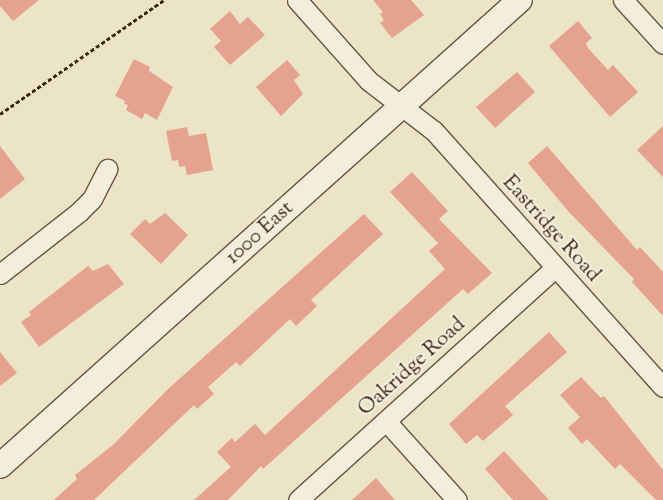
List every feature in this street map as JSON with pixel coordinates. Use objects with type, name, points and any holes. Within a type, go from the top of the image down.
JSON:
[{"type":"street","name":"Eastridge Road","points":[[297,0],[370,81],[434,131],[663,387]]},
{"type":"street","name":"1000 East","points":[[0,466],[520,0]]},
{"type":"street","points":[[624,0],[663,44]]},
{"type":"street","points":[[0,274],[79,212],[92,199],[107,169]]},
{"type":"street","name":"Oakridge Road","points":[[298,500],[555,268]]},
{"type":"street","points":[[386,421],[457,500]]},
{"type":"path","points":[[0,114],[164,0]]},
{"type":"building","points":[[0,0],[39,0],[13,21],[0,6]]},
{"type":"building","points":[[373,0],[411,0],[424,15],[392,38],[380,23],[384,20],[380,14],[383,12]]},
{"type":"building","points":[[230,11],[240,24],[248,17],[265,35],[230,65],[214,47],[221,41],[210,29]]},
{"type":"building","points":[[578,21],[592,38],[586,43],[588,48],[608,70],[613,65],[638,92],[610,117],[549,46]]},
{"type":"building","points":[[134,59],[150,67],[149,71],[173,87],[157,120],[145,113],[142,119],[126,110],[128,105],[124,104],[125,101],[115,96]]},
{"type":"building","points":[[287,60],[300,75],[294,80],[303,94],[281,116],[256,87]]},
{"type":"building","points":[[517,72],[535,92],[495,128],[476,107]]},
{"type":"building","points":[[663,126],[663,177],[637,150]]},
{"type":"building","points":[[187,127],[189,136],[206,133],[213,170],[187,175],[185,166],[179,167],[178,160],[172,161],[166,131]]},
{"type":"building","points":[[0,146],[25,179],[0,199]]},
{"type":"building","points":[[547,146],[637,250],[640,247],[663,272],[663,316],[632,282],[634,279],[568,211],[528,163]]},
{"type":"building","points":[[412,172],[448,211],[439,219],[492,273],[468,294],[463,289],[263,469],[261,466],[228,500],[194,500],[231,467],[217,452],[232,438],[235,442],[255,424],[265,435],[445,269],[429,251],[438,243],[390,192]]},
{"type":"building","points":[[165,213],[188,235],[161,264],[130,234],[145,219],[150,224]]},
{"type":"building","points":[[364,214],[383,234],[311,300],[317,306],[296,326],[290,319],[240,366],[236,362],[208,387],[214,394],[197,409],[194,405],[94,500],[54,500],[77,479],[75,475],[114,444],[168,389]]},
{"type":"building","points":[[108,264],[124,284],[39,347],[21,322],[31,315],[29,312],[88,266],[93,271]]},
{"type":"building","points":[[549,332],[567,352],[505,406],[513,415],[483,441],[477,435],[466,444],[449,424]]},
{"type":"building","points":[[0,352],[17,373],[0,386]]},
{"type":"building","points":[[581,377],[601,398],[604,396],[663,470],[663,500],[656,500],[620,464],[615,469],[587,439],[582,444],[568,428],[580,417],[560,395]]},
{"type":"building","points":[[504,451],[549,500],[513,500],[485,469]]},
{"type":"building","points":[[376,478],[395,500],[352,500]]}]
